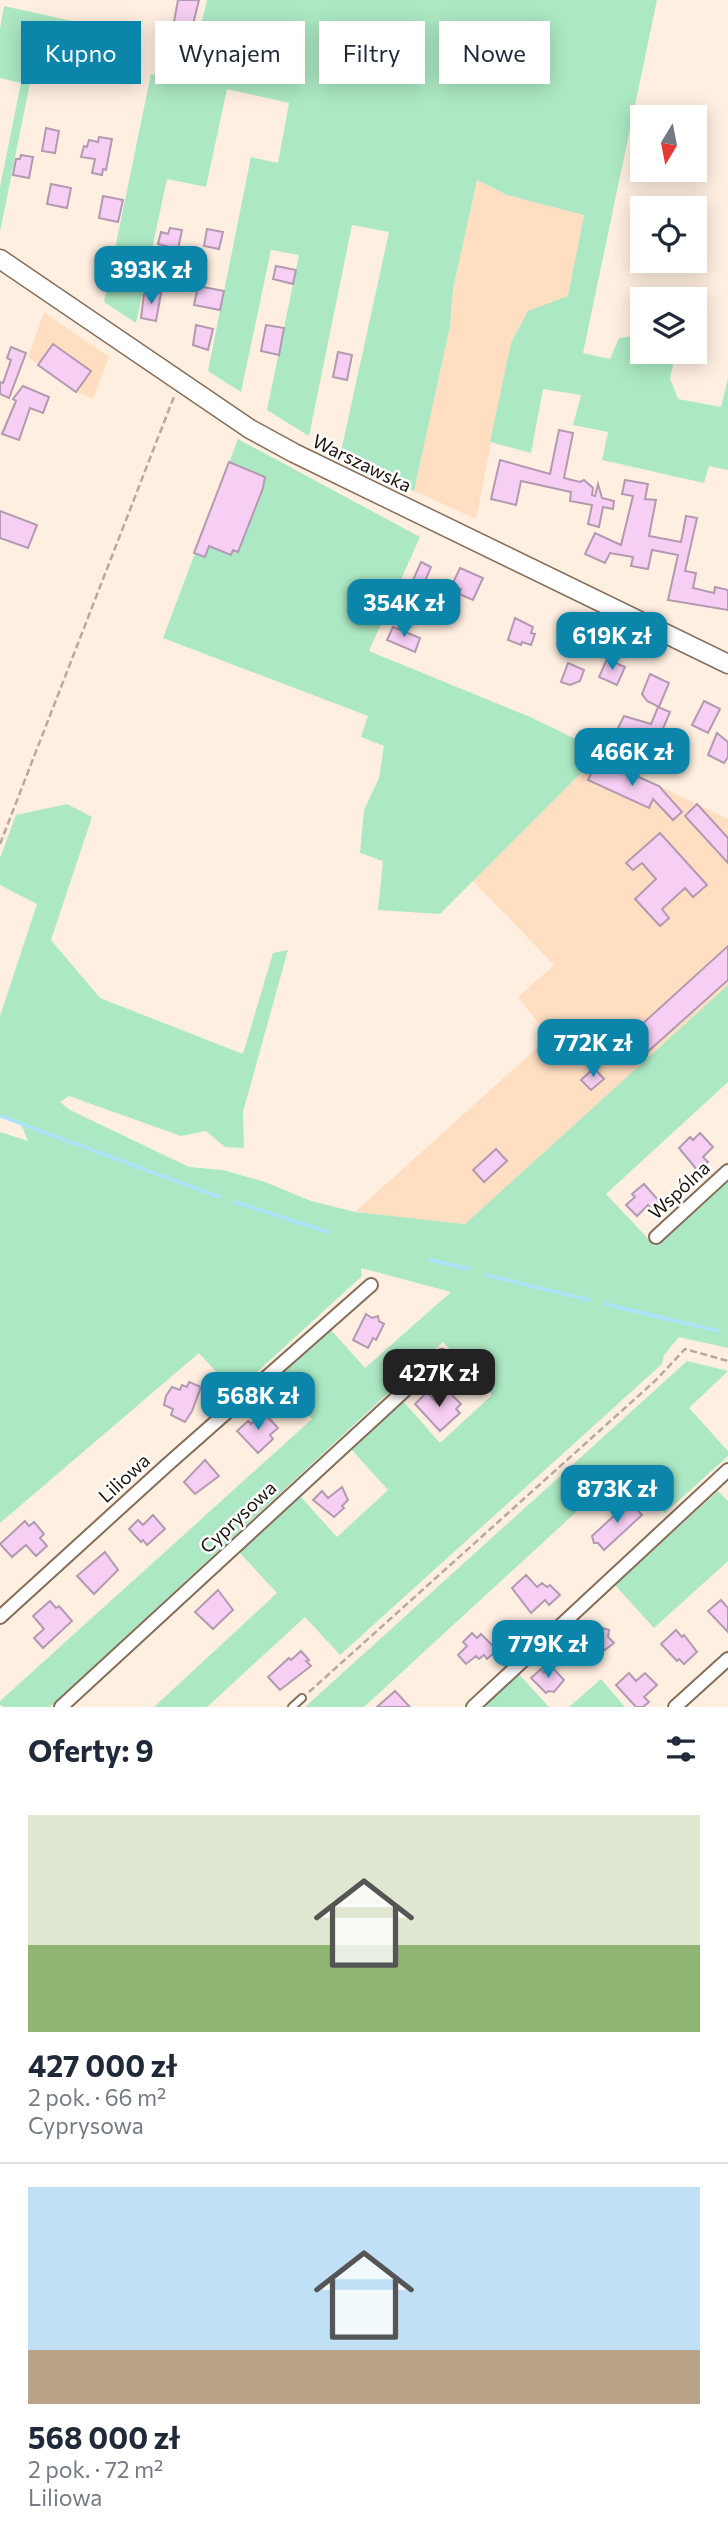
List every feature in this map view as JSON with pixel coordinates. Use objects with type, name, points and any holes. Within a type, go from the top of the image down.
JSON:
[{"type":"main road","name":"Warszawska","points":[[0,259],[250,429],[294,453],[728,664]]},
{"type":"street","name":"Wspólna","points":[[656,1237],[728,1171]]},
{"type":"street","name":"Liliowa","points":[[0,1617],[371,1285]]},
{"type":"street","name":"Cyprysowa","points":[[61,1707],[442,1356]]},
{"type":"street","points":[[473,1707],[728,1470]]},
{"type":"street","points":[[675,1707],[728,1659]]},
{"type":"lane","points":[[292,1707],[302,1698]]},
{"type":"path","points":[[0,844],[174,396],[181,384]]},
{"type":"path","points":[[302,1698],[645,1389],[685,1349],[728,1361]]},
{"type":"shaded area","points":[[477,180],[507,195],[584,214],[568,297],[528,311],[511,343],[476,519],[414,491],[450,326],[453,289]]},
{"type":"shaded area","points":[[44,312],[109,357],[93,399],[76,392],[28,357]]},
{"type":"shaded area","points":[[598,756],[728,819],[728,985],[465,1224],[355,1212],[549,1037],[518,997],[554,965],[472,880]]},
{"type":"green space","points":[[207,0],[657,0],[635,105],[630,105],[630,129],[583,353],[610,359],[619,338],[630,337],[630,364],[673,364],[670,378],[678,399],[721,407],[728,378],[728,470],[709,466],[704,483],[602,460],[608,432],[573,425],[581,395],[543,389],[531,453],[490,442],[511,343],[528,311],[568,296],[584,215],[507,195],[477,180],[453,289],[450,326],[414,491],[340,456],[389,232],[352,225],[309,436],[267,410],[299,255],[271,250],[241,392],[208,371],[251,157],[278,163],[289,103],[227,89],[206,187],[167,179],[136,323],[104,302],[151,74],[155,75],[155,84],[305,84],[305,21],[202,21]]},
{"type":"green space","points":[[4,6],[72,21],[21,21],[21,83],[0,78],[0,29]]},
{"type":"green space","points":[[21,83],[30,84],[0,232],[0,187]]},
{"type":"green space","points":[[238,439],[420,537],[369,651],[530,717],[601,751],[440,914],[378,910],[383,861],[360,853],[364,810],[379,778],[384,746],[361,737],[368,716],[163,638]]},
{"type":"green space","points":[[67,804],[92,817],[51,940],[100,998],[243,1054],[273,953],[288,950],[243,1112],[244,1148],[225,1147],[206,1131],[181,1136],[69,1096],[60,1102],[70,1110],[189,1167],[223,1170],[265,1182],[311,1201],[355,1212],[465,1224],[728,985],[728,1082],[606,1194],[655,1246],[728,1180],[728,1348],[679,1337],[664,1355],[662,1364],[340,1655],[305,1617],[207,1707],[154,1707],[277,1593],[239,1552],[300,1496],[337,1537],[388,1490],[351,1449],[403,1401],[440,1443],[492,1395],[443,1342],[50,1707],[0,1705],[0,1701],[312,1419],[277,1379],[331,1330],[365,1368],[451,1292],[361,1268],[362,1276],[235,1392],[199,1353],[0,1523],[0,1132],[28,1141],[21,1124],[0,1115],[0,1016],[37,904],[0,885],[0,858],[16,815]]},
{"type":"green space","points":[[687,1361],[728,1371],[689,1408],[728,1451],[728,1456],[665,1513],[624,1468],[364,1707],[305,1707]]},
{"type":"green space","points":[[718,1491],[728,1501],[728,1561],[654,1628],[615,1585]]},
{"type":"green space","points":[[518,1673],[549,1707],[482,1707]]},
{"type":"green space","points":[[601,1679],[625,1707],[569,1707]]},
{"type":"building","points":[[178,0],[199,0],[194,21],[174,21]]},
{"type":"building","points":[[46,128],[59,131],[55,153],[42,151]]},
{"type":"building","points":[[99,137],[112,139],[106,170],[103,169],[102,175],[92,173],[95,159],[81,157],[89,140],[98,142]]},
{"type":"building","points":[[21,155],[33,157],[29,178],[13,175],[16,159],[20,159]]},
{"type":"building","points":[[51,184],[71,188],[67,208],[47,204]]},
{"type":"building","points":[[103,196],[123,200],[118,222],[99,218]]},
{"type":"building","points":[[170,228],[182,230],[178,249],[158,244],[161,232],[168,234]]},
{"type":"building","points":[[207,229],[223,232],[219,249],[204,246]]},
{"type":"building","points":[[153,254],[165,256],[160,278],[149,276]]},
{"type":"building","points":[[276,266],[296,270],[293,284],[273,279]]},
{"type":"building","points":[[198,286],[224,291],[220,310],[194,305]]},
{"type":"building","points":[[150,291],[161,293],[156,321],[141,318],[144,294],[150,295]]},
{"type":"building","points":[[196,325],[213,329],[208,350],[193,345]]},
{"type":"building","points":[[266,325],[284,328],[279,355],[261,351]]},
{"type":"building","points":[[53,344],[91,371],[76,392],[38,365]]},
{"type":"building","points":[[11,347],[26,353],[9,398],[0,394],[0,382],[3,383],[11,360],[7,358]]},
{"type":"building","points":[[338,352],[352,355],[347,380],[333,377]]},
{"type":"building","points":[[23,386],[49,397],[43,413],[30,408],[19,440],[2,434],[16,401],[13,399]]},
{"type":"building","points":[[559,430],[573,433],[564,478],[580,482],[584,480],[593,488],[592,495],[595,496],[598,484],[602,498],[614,501],[613,509],[603,507],[599,527],[588,524],[592,505],[570,501],[571,492],[521,481],[516,505],[491,499],[500,460],[550,474]]},
{"type":"building","points":[[229,462],[265,477],[263,488],[238,552],[233,550],[231,555],[209,546],[205,557],[194,553]]},
{"type":"building","points":[[625,480],[648,484],[645,499],[656,500],[649,536],[681,542],[686,516],[697,518],[685,571],[696,573],[693,588],[714,593],[715,587],[728,590],[728,610],[668,600],[678,555],[652,550],[648,569],[631,566],[633,557],[610,553],[605,563],[585,554],[595,533],[621,545],[633,496],[622,494]]},
{"type":"building","points":[[0,511],[37,525],[28,548],[0,538]]},
{"type":"building","points":[[421,562],[431,567],[413,609],[402,605]]},
{"type":"building","points":[[460,568],[483,578],[473,600],[459,594],[461,589],[452,585]]},
{"type":"building","points":[[515,618],[533,627],[531,633],[535,634],[531,645],[522,642],[521,645],[508,640]]},
{"type":"building","points":[[393,627],[420,638],[415,652],[387,640]]},
{"type":"building","points":[[607,659],[625,667],[617,685],[599,677]]},
{"type":"building","points":[[568,663],[584,670],[580,681],[570,685],[561,682]]},
{"type":"building","points":[[650,674],[669,683],[659,707],[647,701],[642,694]]},
{"type":"building","points":[[704,701],[720,709],[708,733],[692,725]]},
{"type":"building","points":[[658,707],[670,712],[650,759],[633,752],[639,737],[618,728],[624,716],[651,724]]},
{"type":"building","points":[[717,733],[728,742],[728,757],[724,763],[708,755]]},
{"type":"building","points":[[598,759],[659,786],[682,812],[673,820],[653,799],[649,808],[588,780]]},
{"type":"building","points":[[697,804],[728,838],[728,863],[685,816]]},
{"type":"building","points":[[660,833],[707,885],[693,897],[685,888],[662,909],[669,918],[660,926],[635,899],[656,879],[642,863],[633,870],[626,863]]},
{"type":"building","points":[[728,946],[728,980],[644,1055],[628,1037]]},
{"type":"building","points":[[594,1068],[604,1079],[591,1090],[581,1080]]},
{"type":"building","points":[[700,1133],[713,1147],[703,1157],[708,1162],[698,1171],[679,1148],[690,1137],[693,1140]]},
{"type":"building","points":[[496,1149],[507,1161],[484,1182],[473,1170]]},
{"type":"building","points":[[644,1184],[659,1201],[651,1209],[648,1205],[637,1216],[626,1205],[635,1197],[632,1194]]},
{"type":"building","points":[[366,1314],[372,1318],[378,1316],[379,1321],[384,1324],[376,1340],[373,1338],[368,1348],[353,1340]]},
{"type":"building","points":[[189,1382],[201,1387],[185,1422],[171,1415],[173,1409],[164,1405],[172,1387],[180,1390],[182,1385],[187,1387]]},
{"type":"building","points":[[427,1392],[437,1403],[449,1392],[461,1404],[456,1409],[460,1413],[440,1431],[415,1404]]},
{"type":"building","points":[[263,1412],[278,1428],[270,1435],[273,1439],[258,1453],[237,1431],[248,1421],[251,1424]]},
{"type":"building","points":[[205,1460],[219,1476],[195,1494],[184,1482]]},
{"type":"building","points":[[342,1487],[348,1500],[334,1517],[313,1500],[322,1491],[328,1498]]},
{"type":"building","points":[[630,1501],[637,1504],[636,1508],[642,1515],[604,1550],[598,1543],[594,1543],[592,1536]]},
{"type":"building","points":[[153,1515],[165,1529],[147,1545],[129,1529],[138,1520],[143,1525]]},
{"type":"building","points":[[25,1521],[29,1526],[34,1522],[44,1534],[40,1538],[47,1546],[36,1556],[26,1545],[12,1557],[0,1544]]},
{"type":"building","points":[[105,1552],[118,1570],[94,1594],[77,1576]]},
{"type":"building","points":[[526,1575],[537,1587],[542,1583],[547,1587],[550,1585],[560,1595],[549,1605],[545,1600],[531,1613],[512,1588]]},
{"type":"building","points":[[218,1590],[233,1610],[213,1629],[195,1612]]},
{"type":"building","points":[[721,1600],[728,1608],[728,1632],[708,1611]]},
{"type":"building","points":[[50,1601],[56,1608],[59,1606],[72,1621],[43,1648],[34,1638],[44,1629],[33,1616]]},
{"type":"building","points":[[599,1627],[609,1630],[608,1637],[614,1643],[605,1650],[602,1647],[594,1654],[583,1642]]},
{"type":"building","points":[[676,1630],[682,1637],[684,1635],[697,1652],[684,1664],[679,1659],[677,1661],[661,1644]]},
{"type":"building","points":[[472,1633],[477,1638],[481,1634],[497,1650],[487,1659],[484,1655],[479,1659],[476,1656],[466,1664],[458,1655],[467,1646],[463,1642]]},
{"type":"building","points":[[301,1651],[311,1666],[280,1690],[268,1677]]},
{"type":"building","points":[[551,1666],[564,1680],[554,1692],[546,1693],[531,1678],[541,1669],[544,1673]]},
{"type":"building","points":[[629,1673],[636,1681],[645,1673],[657,1685],[644,1697],[649,1702],[643,1707],[636,1707],[616,1685]]},
{"type":"building","points":[[395,1691],[410,1707],[377,1707]]},
{"type":"waterway","points":[[0,1116],[219,1197]]},
{"type":"waterway","points":[[235,1202],[328,1232]]},
{"type":"waterway","points":[[430,1260],[469,1269]]},
{"type":"waterway","points":[[486,1275],[589,1300]]},
{"type":"waterway","points":[[605,1304],[718,1331]]}]
